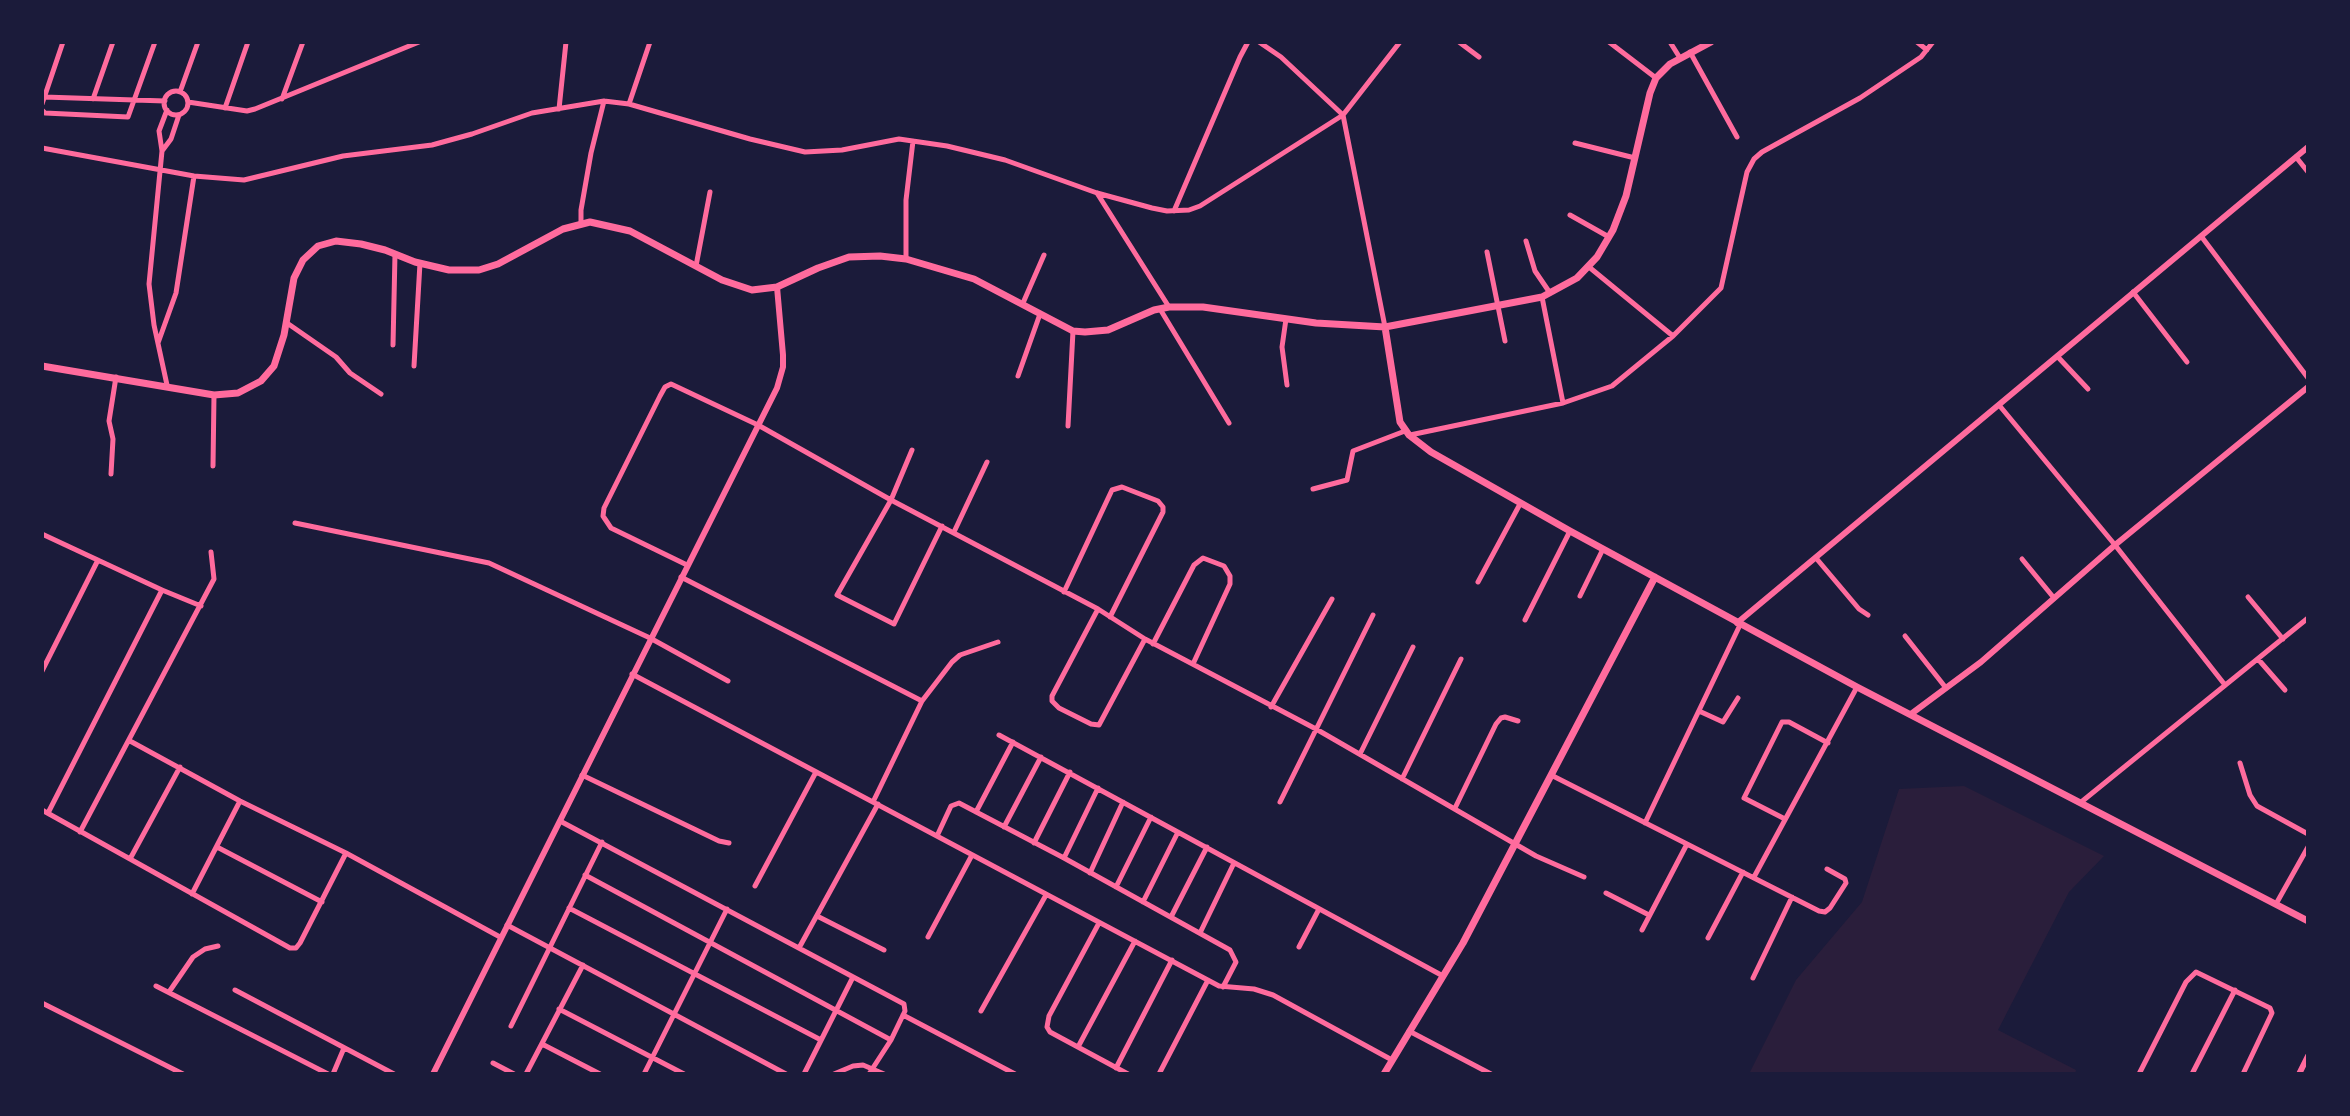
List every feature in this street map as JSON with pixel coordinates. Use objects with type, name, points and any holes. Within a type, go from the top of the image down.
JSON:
[{"type":"main road","points":[[42,366],[214,395],[248,389],[269,372],[281,348],[294,278],[303,260],[318,246],[345,242],[449,270],[486,269],[563,229],[581,223],[607,224],[630,231],[722,280],[752,290],[777,287],[849,257],[906,259],[974,279],[1073,331],[1108,330],[1169,307],[1203,307],[1286,319],[1385,327],[1542,297],[1577,278],[1589,267],[1610,237],[1636,158],[1656,78],[1680,58],[1706,43]]},
{"type":"main road","points":[[1385,327],[1400,422],[1407,433],[1431,452],[1738,624],[2308,921]]},
{"type":"main road","points":[[1384,1074],[1444,976],[1655,577]]},
{"type":"street","points":[[63,42],[43,103],[45,113],[125,118],[130,115],[155,42]]},
{"type":"street","points":[[93,99],[113,42]]},
{"type":"street","points":[[180,92],[198,42]]},
{"type":"street","points":[[225,108],[248,42]]},
{"type":"street","points":[[282,100],[303,42]]},
{"type":"street","points":[[180,92],[188,102],[247,111],[282,100],[419,42]]},
{"type":"street","points":[[559,109],[566,42]]},
{"type":"street","points":[[629,104],[650,42]]},
{"type":"street","points":[[1174,211],[1248,42]]},
{"type":"street","points":[[1259,42],[1281,57],[1343,115],[1385,327]]},
{"type":"street","points":[[42,148],[194,176],[254,179],[343,156],[432,145],[521,116],[604,101],[629,104],[805,152],[842,150],[889,140],[947,146],[1005,160],[1097,193],[1174,211],[1200,206],[1343,115],[1400,42]]},
{"type":"street","points":[[1459,42],[1479,57]]},
{"type":"street","points":[[1609,42],[1656,78]]},
{"type":"street","points":[[1670,42],[1680,58]]},
{"type":"street","points":[[1917,42],[1927,50]]},
{"type":"street","points":[[1313,489],[1347,480],[1353,451],[1407,433],[1563,403],[1612,386],[1673,336],[1721,288],[1747,172],[1754,159],[1860,98],[1921,57],[1933,42]]},
{"type":"street","points":[[1690,52],[1737,137]]},
{"type":"street","points":[[167,385],[157,344],[149,284],[162,151],[159,131],[167,110],[165,101],[171,93],[180,92]]},
{"type":"street","points":[[43,103],[93,99],[165,101]]},
{"type":"street","points":[[581,223],[591,153],[604,101]]},
{"type":"street","points":[[162,151],[188,102]]},
{"type":"street","points":[[167,110],[179,115]]},
{"type":"street","points":[[906,259],[906,200],[913,141]]},
{"type":"street","points":[[1575,143],[1636,158]]},
{"type":"street","points":[[1645,823],[1738,624],[2308,147]]},
{"type":"street","points":[[2296,157],[2308,172]]},
{"type":"street","points":[[157,344],[176,293],[194,176]]},
{"type":"street","points":[[696,266],[710,192]]},
{"type":"street","points":[[1097,193],[1169,307]]},
{"type":"street","points":[[1570,215],[1610,237]]},
{"type":"street","points":[[2201,236],[2308,378]]},
{"type":"street","points":[[1526,241],[1532,266],[1551,294]]},
{"type":"street","points":[[1487,252],[1505,341]]},
{"type":"street","points":[[393,345],[395,254]]},
{"type":"street","points":[[1023,303],[1044,255]]},
{"type":"street","points":[[414,366],[420,263]]},
{"type":"street","points":[[1589,267],[1673,336]]},
{"type":"street","points":[[433,1074],[777,388],[783,367],[777,287]]},
{"type":"street","points":[[2133,292],[2187,362]]},
{"type":"street","points":[[1542,297],[1563,403]]},
{"type":"street","points":[[1160,309],[1229,423]]},
{"type":"street","points":[[1018,376],[1040,313]]},
{"type":"street","points":[[1286,319],[1282,347],[1287,385]]},
{"type":"street","points":[[287,323],[336,357],[354,376],[381,394]]},
{"type":"street","points":[[1068,426],[1073,331]]},
{"type":"street","points":[[2057,356],[2088,389]]},
{"type":"street","points":[[111,474],[113,439],[109,421],[116,377]]},
{"type":"street","points":[[687,565],[611,528],[603,516],[604,508],[667,385],[675,385],[758,425],[891,500],[1098,609],[1153,644],[1316,729],[1515,844],[1584,877]]},
{"type":"street","points":[[1911,714],[1981,662],[2115,545],[2308,387]]},
{"type":"street","points":[[213,466],[214,395]]},
{"type":"street","points":[[1999,405],[2225,685]]},
{"type":"street","points":[[912,450],[891,500],[837,595],[894,624],[942,526]]},
{"type":"street","points":[[954,532],[987,462]]},
{"type":"street","points":[[1064,592],[1112,490],[1122,487],[1158,501],[1163,512],[1110,617]]},
{"type":"street","points":[[1478,582],[1520,504]]},
{"type":"street","points":[[295,523],[489,563],[650,638],[728,681]]},
{"type":"street","points":[[1525,620],[1570,531]]},
{"type":"street","points":[[42,534],[201,606]]},
{"type":"street","points":[[1580,596],[1603,549]]},
{"type":"street","points":[[80,832],[214,579],[211,552]]},
{"type":"street","points":[[1153,644],[1194,565],[1203,558],[1224,566],[1230,576],[1230,584],[1193,664]]},
{"type":"street","points":[[1816,558],[1859,609],[1868,615]]},
{"type":"street","points":[[2022,559],[2054,598]]},
{"type":"street","points":[[42,671],[98,560]]},
{"type":"street","points":[[681,577],[922,701]]},
{"type":"street","points":[[162,590],[45,812],[293,949],[300,943],[346,853]]},
{"type":"street","points":[[2248,597],[2283,639]]},
{"type":"street","points":[[1271,707],[1332,599]]},
{"type":"street","points":[[1098,609],[1052,696],[1052,701],[1059,708],[1099,725],[1145,639]]},
{"type":"street","points":[[1280,802],[1373,615]]},
{"type":"street","points":[[2080,804],[2308,618]]},
{"type":"street","points":[[1905,636],[1946,688]]},
{"type":"street","points":[[799,948],[875,803],[922,701],[960,655],[998,642]]},
{"type":"street","points":[[1360,754],[1413,647]]},
{"type":"street","points":[[1402,779],[1461,659]]},
{"type":"street","points":[[2258,659],[2285,690]]},
{"type":"street","points":[[632,673],[1208,980],[1223,987],[1254,989],[1273,995],[1392,1060]]},
{"type":"street","points":[[1754,877],[1857,687]]},
{"type":"street","points":[[1699,711],[1723,722],[1738,698]]},
{"type":"street","points":[[1455,808],[1496,724],[1505,717],[1518,721]]},
{"type":"street","points":[[1785,819],[1744,798],[1782,722],[1789,722],[1828,743]]},
{"type":"street","points":[[999,735],[1444,976]]},
{"type":"street","points":[[130,741],[500,937]]},
{"type":"street","points":[[976,812],[1013,742]]},
{"type":"street","points":[[1004,827],[1041,757]]},
{"type":"street","points":[[2240,763],[2250,795],[2257,806],[2308,834]]},
{"type":"street","points":[[130,859],[180,767]]},
{"type":"street","points":[[755,886],[816,772]]},
{"type":"street","points":[[1034,843],[1070,772]]},
{"type":"street","points":[[582,775],[729,843]]},
{"type":"street","points":[[1551,775],[1819,911],[1830,908],[1846,883],[1845,879],[1827,869]]},
{"type":"street","points":[[1064,858],[1098,788]]},
{"type":"street","points":[[192,894],[240,801]]},
{"type":"street","points":[[1090,873],[1123,802]]},
{"type":"street","points":[[937,836],[955,803],[1064,858],[1230,950],[1236,958],[1223,987]]},
{"type":"street","points":[[1116,887],[1151,817]]},
{"type":"street","points":[[559,820],[904,1004],[903,1015],[891,1040],[870,1071]]},
{"type":"street","points":[[1143,902],[1178,832]]},
{"type":"street","points":[[511,1026],[602,842]]},
{"type":"street","points":[[1642,930],[1687,844]]},
{"type":"street","points":[[217,847],[322,902]]},
{"type":"street","points":[[1171,917],[1207,847]]},
{"type":"street","points":[[2276,905],[2308,847]]},
{"type":"street","points":[[928,937],[972,855]]},
{"type":"street","points":[[1200,933],[1234,863]]},
{"type":"street","points":[[1708,938],[1743,872]]},
{"type":"street","points":[[585,875],[891,1040]]},
{"type":"street","points":[[1606,893],[1649,915]]},
{"type":"street","points":[[981,1011],[1046,895]]},
{"type":"street","points":[[1753,978],[1792,897]]},
{"type":"street","points":[[569,908],[821,1040]]},
{"type":"street","points":[[1299,947],[1319,908]]},
{"type":"street","points":[[644,1074],[727,909]]},
{"type":"street","points":[[817,916],[884,950]]},
{"type":"street","points":[[1099,923],[1047,1024],[1050,1032],[1128,1074]]},
{"type":"street","points":[[507,925],[786,1074]]},
{"type":"street","points":[[1078,1047],[1135,941]]},
{"type":"street","points":[[169,992],[198,953],[218,946]]},
{"type":"street","points":[[1116,1068],[1172,960]]},
{"type":"street","points":[[526,1074],[583,965]]},
{"type":"street","points":[[2139,1074],[2190,976],[2196,972],[2270,1008],[2272,1013],[2243,1074]]},
{"type":"street","points":[[804,1074],[853,977]]},
{"type":"street","points":[[1159,1074],[1208,980]]},
{"type":"street","points":[[156,986],[331,1074],[344,1048]]},
{"type":"street","points":[[235,990],[394,1074]]},
{"type":"street","points":[[2192,1074],[2235,990]]},
{"type":"street","points":[[42,1003],[183,1074]]},
{"type":"street","points":[[559,1009],[684,1074]]},
{"type":"street","points":[[903,1015],[1015,1074]]},
{"type":"street","points":[[1409,1031],[1491,1074]]},
{"type":"street","points":[[542,1044],[600,1074]]},
{"type":"street","points":[[2299,1074],[2308,1056]]},
{"type":"street","points":[[493,1063],[514,1074]]},
{"type":"street","points":[[834,1074],[853,1066],[884,1074]]},
{"type":"shaded area","points":[[1964,786],[2104,856],[2069,892],[1998,1030],[2076,1070],[2075,1074],[1749,1074],[1796,980],[1862,902],[1899,789]]}]
